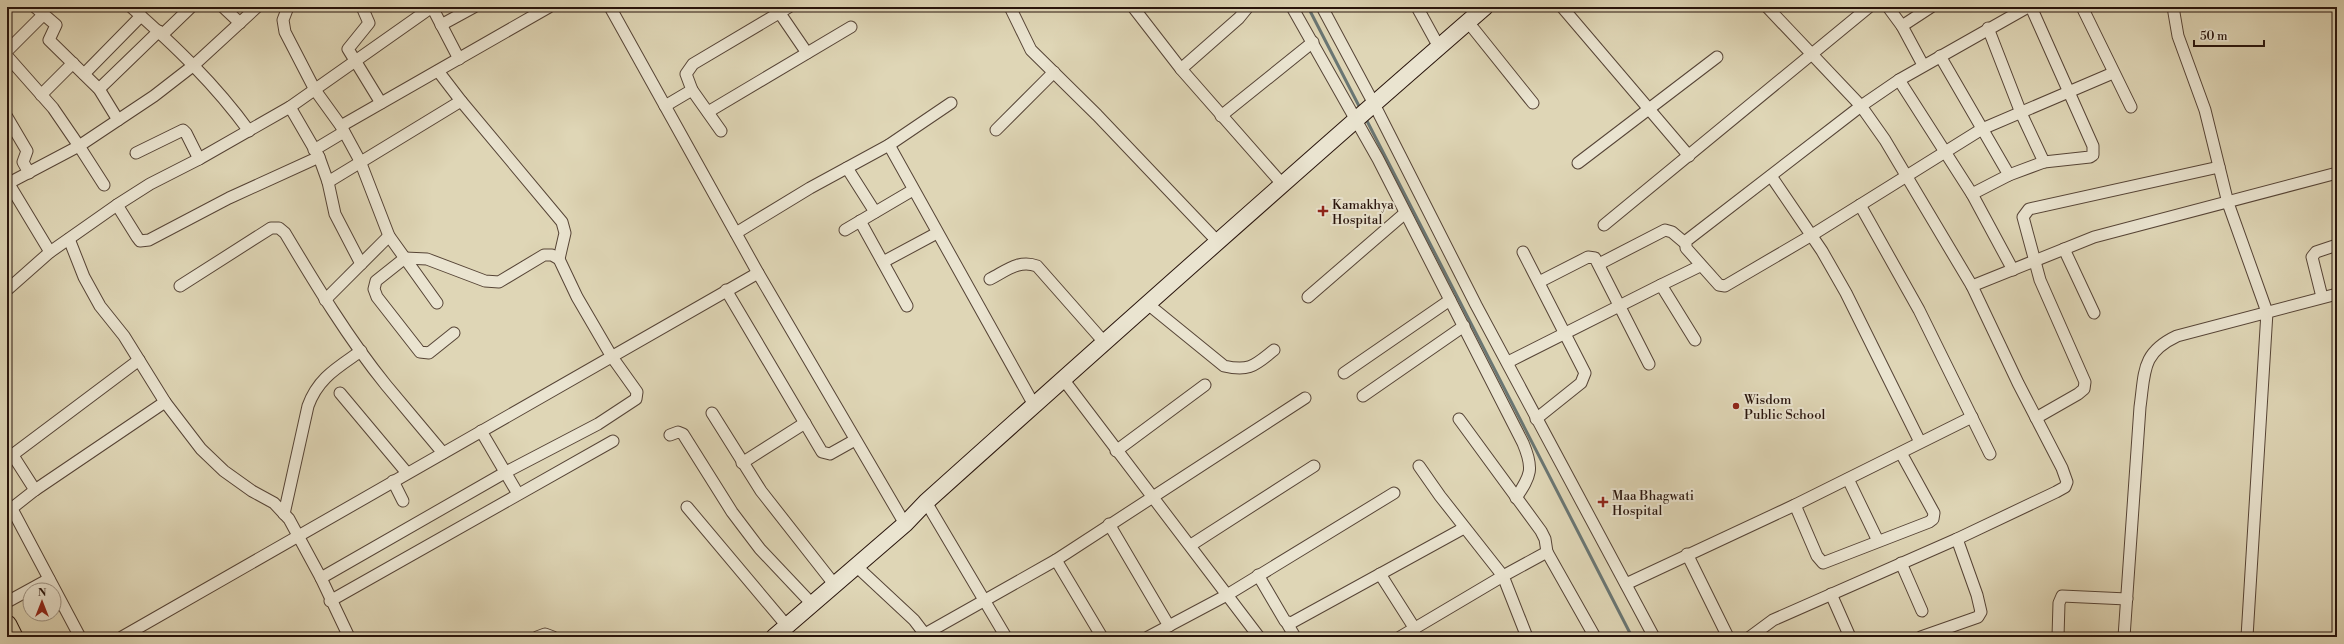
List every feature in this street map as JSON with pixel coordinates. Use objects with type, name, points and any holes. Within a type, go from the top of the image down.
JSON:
[{"type":"highway","points":[[7,625],[13,637]]},
{"type":"main road","points":[[774,637],[855,565],[905,524],[926,502],[1104,342],[1149,305],[1217,241],[1283,185],[1485,7]]},
{"type":"street","points":[[35,7],[56,25],[49,40],[99,89],[118,120]]},
{"type":"street","points":[[131,7],[194,64],[231,106],[249,131]]},
{"type":"street","points":[[99,89],[160,33],[191,7]]},
{"type":"street","points":[[223,7],[240,23]]},
{"type":"street","points":[[50,252],[8,184],[79,146],[154,96],[194,64],[257,7]]},
{"type":"street","points":[[288,7],[283,20],[283,26],[315,90],[342,129],[360,161],[389,236],[437,303]]},
{"type":"street","points":[[362,7],[369,23],[349,46],[349,52],[381,104]]},
{"type":"street","points":[[7,290],[50,252],[117,205],[150,184],[199,159],[290,107],[432,7],[459,59]]},
{"type":"street","points":[[441,25],[474,7]]},
{"type":"street","points":[[117,205],[140,241],[149,240],[316,153],[342,129],[381,104],[549,7]]},
{"type":"street","points":[[610,7],[758,273],[905,524]]},
{"type":"street","points":[[1010,7],[1031,50],[1217,241]]},
{"type":"street","points":[[1133,7],[1181,69],[1283,185]]},
{"type":"street","points":[[1181,69],[1239,18],[1248,7]]},
{"type":"street","points":[[1292,7],[1313,42],[1363,113],[1476,305],[1508,362],[1536,419],[1654,637]]},
{"type":"street","points":[[1322,7],[1363,113],[1378,159],[1404,214],[1464,326],[1529,457],[1530,475],[1516,498]]},
{"type":"street","points":[[1417,7],[1439,47]]},
{"type":"street","points":[[1562,7],[1689,156]]},
{"type":"street","points":[[1750,637],[1773,620],[1901,563],[1957,540],[2065,487],[2066,476],[1972,286],[1907,177],[1861,106],[1767,7]]},
{"type":"street","points":[[1604,225],[1812,56],[1869,7]]},
{"type":"street","points":[[1888,7],[1902,26],[1923,65]]},
{"type":"street","points":[[1902,26],[1931,7]]},
{"type":"street","points":[[1685,244],[1861,106],[1923,65],[1988,28],[2029,7],[2093,146],[2093,155],[2090,157],[2044,162],[2009,175],[1972,194]]},
{"type":"street","points":[[2082,7],[2131,108]]},
{"type":"street","points":[[2173,7],[2178,36],[2205,110],[2228,203],[2267,312],[2246,637]]},
{"type":"street","points":[[721,131],[692,90],[686,74],[693,64],[784,10],[807,53]]},
{"type":"street","points":[[7,51],[44,14]]},
{"type":"street","points":[[84,74],[141,16]]},
{"type":"street","points":[[1468,22],[1533,104]]},
{"type":"street","points":[[708,112],[851,27]]},
{"type":"street","points":[[1988,28],[2021,113],[2044,162]]},
{"type":"street","points":[[1221,116],[1313,42]]},
{"type":"street","points":[[7,56],[53,108],[104,185]]},
{"type":"street","points":[[1940,56],[2009,175]]},
{"type":"street","points":[[1578,163],[1717,57]]},
{"type":"street","points":[[41,94],[73,63]]},
{"type":"street","points":[[321,578],[506,472],[598,424],[636,399],[636,392],[612,357],[577,297],[560,259],[565,233],[562,222],[461,102],[438,71]]},
{"type":"street","points":[[996,130],[1054,72]]},
{"type":"street","points":[[1599,264],[1665,230],[1672,232],[1685,244],[1700,266],[1719,285],[1725,286],[1812,236],[1947,153],[1982,129],[2113,73]]},
{"type":"street","points":[[1899,80],[1972,194],[2013,270]]},
{"type":"street","points":[[665,106],[692,90]]},
{"type":"street","points":[[328,182],[360,161],[461,102]]},
{"type":"street","points":[[736,233],[889,145],[952,104]]},
{"type":"street","points":[[290,107],[316,153],[328,182],[335,214],[361,264]]},
{"type":"street","points":[[7,117],[27,151],[23,162],[29,173]]},
{"type":"street","points":[[136,153],[183,130],[199,159]]},
{"type":"street","points":[[889,145],[1034,406]]},
{"type":"street","points":[[2036,418],[2078,394],[2084,389],[2085,382],[2033,260],[2023,217],[2026,211],[2219,167]]},
{"type":"street","points":[[847,168],[875,212]]},
{"type":"street","points":[[1972,286],[2013,270],[2033,260],[2094,237],[2228,203],[2337,173]]},
{"type":"street","points":[[1771,176],[1812,236],[1846,293],[1920,442]]},
{"type":"street","points":[[845,230],[913,190]]},
{"type":"street","points":[[1860,206],[1919,310],[1990,454]]},
{"type":"street","points":[[1308,296],[1404,214]]},
{"type":"street","points":[[860,221],[907,306]]},
{"type":"street","points":[[180,286],[270,228],[279,228],[285,233],[325,300],[361,351],[386,385],[443,453]]},
{"type":"street","points":[[883,262],[937,233]]},
{"type":"street","points":[[325,300],[389,236]]},
{"type":"street","points":[[69,240],[84,277],[100,306],[124,336],[165,402],[201,449],[224,471],[252,491],[274,503],[299,534],[321,578],[330,601],[349,637]]},
{"type":"street","points":[[2322,297],[2312,257],[2316,252],[2337,245]]},
{"type":"street","points":[[2064,249],[2094,313]]},
{"type":"street","points":[[1523,252],[1564,335],[1585,373],[1580,383],[1536,419]]},
{"type":"street","points":[[454,333],[429,353],[420,352],[377,297],[374,289],[376,281],[405,258],[427,259],[485,281],[499,282],[544,255],[552,255],[560,259]]},
{"type":"street","points":[[1539,282],[1588,257],[1594,258],[1599,264],[1649,364]]},
{"type":"street","points":[[990,279],[1019,263],[1029,262],[1037,266],[1104,342]]},
{"type":"street","points":[[1508,362],[1564,335],[1619,305],[1700,266]]},
{"type":"street","points":[[122,637],[299,534],[393,482],[758,273]]},
{"type":"street","points":[[1661,285],[1695,340]]},
{"type":"street","points":[[726,290],[822,452],[830,454],[855,440]]},
{"type":"street","points":[[2124,637],[2140,407],[2144,378],[2150,354],[2157,347],[2177,336],[2337,294]]},
{"type":"street","points":[[1344,373],[1450,300]]},
{"type":"street","points":[[1149,305],[1224,366],[1238,369],[1250,368],[1274,350]]},
{"type":"street","points":[[1363,396],[1464,326]]},
{"type":"street","points":[[284,514],[308,406],[313,390],[321,380],[361,351]]},
{"type":"street","points":[[35,490],[10,456],[139,360]]},
{"type":"street","points":[[1063,380],[1116,451],[1191,545],[1259,637]]},
{"type":"street","points":[[1116,451],[1205,385]]},
{"type":"street","points":[[340,393],[407,474]]},
{"type":"street","points":[[855,565],[914,620],[926,635],[1056,560],[1109,524],[1305,398]]},
{"type":"street","points":[[80,637],[10,511],[35,490],[165,402]]},
{"type":"street","points":[[712,414],[742,463],[779,515],[834,584]]},
{"type":"street","points":[[1626,584],[1795,505],[1972,417]]},
{"type":"street","points":[[1459,419],[1545,539],[1547,552],[1595,637]]},
{"type":"street","points":[[742,463],[805,423]]},
{"type":"street","points":[[481,431],[518,494]]},
{"type":"street","points":[[670,435],[678,432],[683,434],[732,512],[760,549],[812,604]]},
{"type":"street","points":[[330,601],[613,441]]},
{"type":"street","points":[[1795,505],[1818,556],[1823,563],[1929,522],[1934,516],[1901,453]]},
{"type":"street","points":[[1191,545],[1314,466]]},
{"type":"street","points":[[1419,466],[1464,528],[1479,542],[1503,576],[1527,637]]},
{"type":"street","points":[[1848,479],[1878,541]]},
{"type":"street","points":[[393,482],[403,501]]},
{"type":"street","points":[[1148,637],[1227,595],[1394,493]]},
{"type":"street","points":[[926,502],[1006,637]]},
{"type":"street","points":[[687,507],[787,626]]},
{"type":"street","points":[[1109,524],[1169,626]]},
{"type":"street","points":[[1287,623],[1294,622],[1464,528]]},
{"type":"street","points":[[1921,637],[1978,617],[1981,612],[1977,595],[1957,540]]},
{"type":"street","points":[[1400,637],[1503,576],[1544,556],[1547,552]]},
{"type":"street","points":[[1688,554],[1728,637]]},
{"type":"street","points":[[1056,560],[1102,637]]},
{"type":"street","points":[[1901,563],[1922,611]]},
{"type":"street","points":[[1380,574],[1415,629]]},
{"type":"street","points":[[1258,575],[1295,637]]},
{"type":"street","points":[[7,602],[49,579]]},
{"type":"street","points":[[1831,594],[1850,637]]},
{"type":"street","points":[[2058,637],[2059,603],[2062,596],[2127,599]]},
{"type":"street","points":[[537,637],[545,634],[553,637]]},
{"type":"waterway","points":[[1308,7],[1360,108]]},
{"type":"waterway","points":[[1366,119],[1632,637]]},
{"type":"place","name":"Kamakhya Hospital","points":[[1323,211]]},
{"type":"place","name":"Wisdom Public School","points":[[1736,406]]},
{"type":"place","name":"Maa Bhagwati Hospital","points":[[1603,502]]}]
